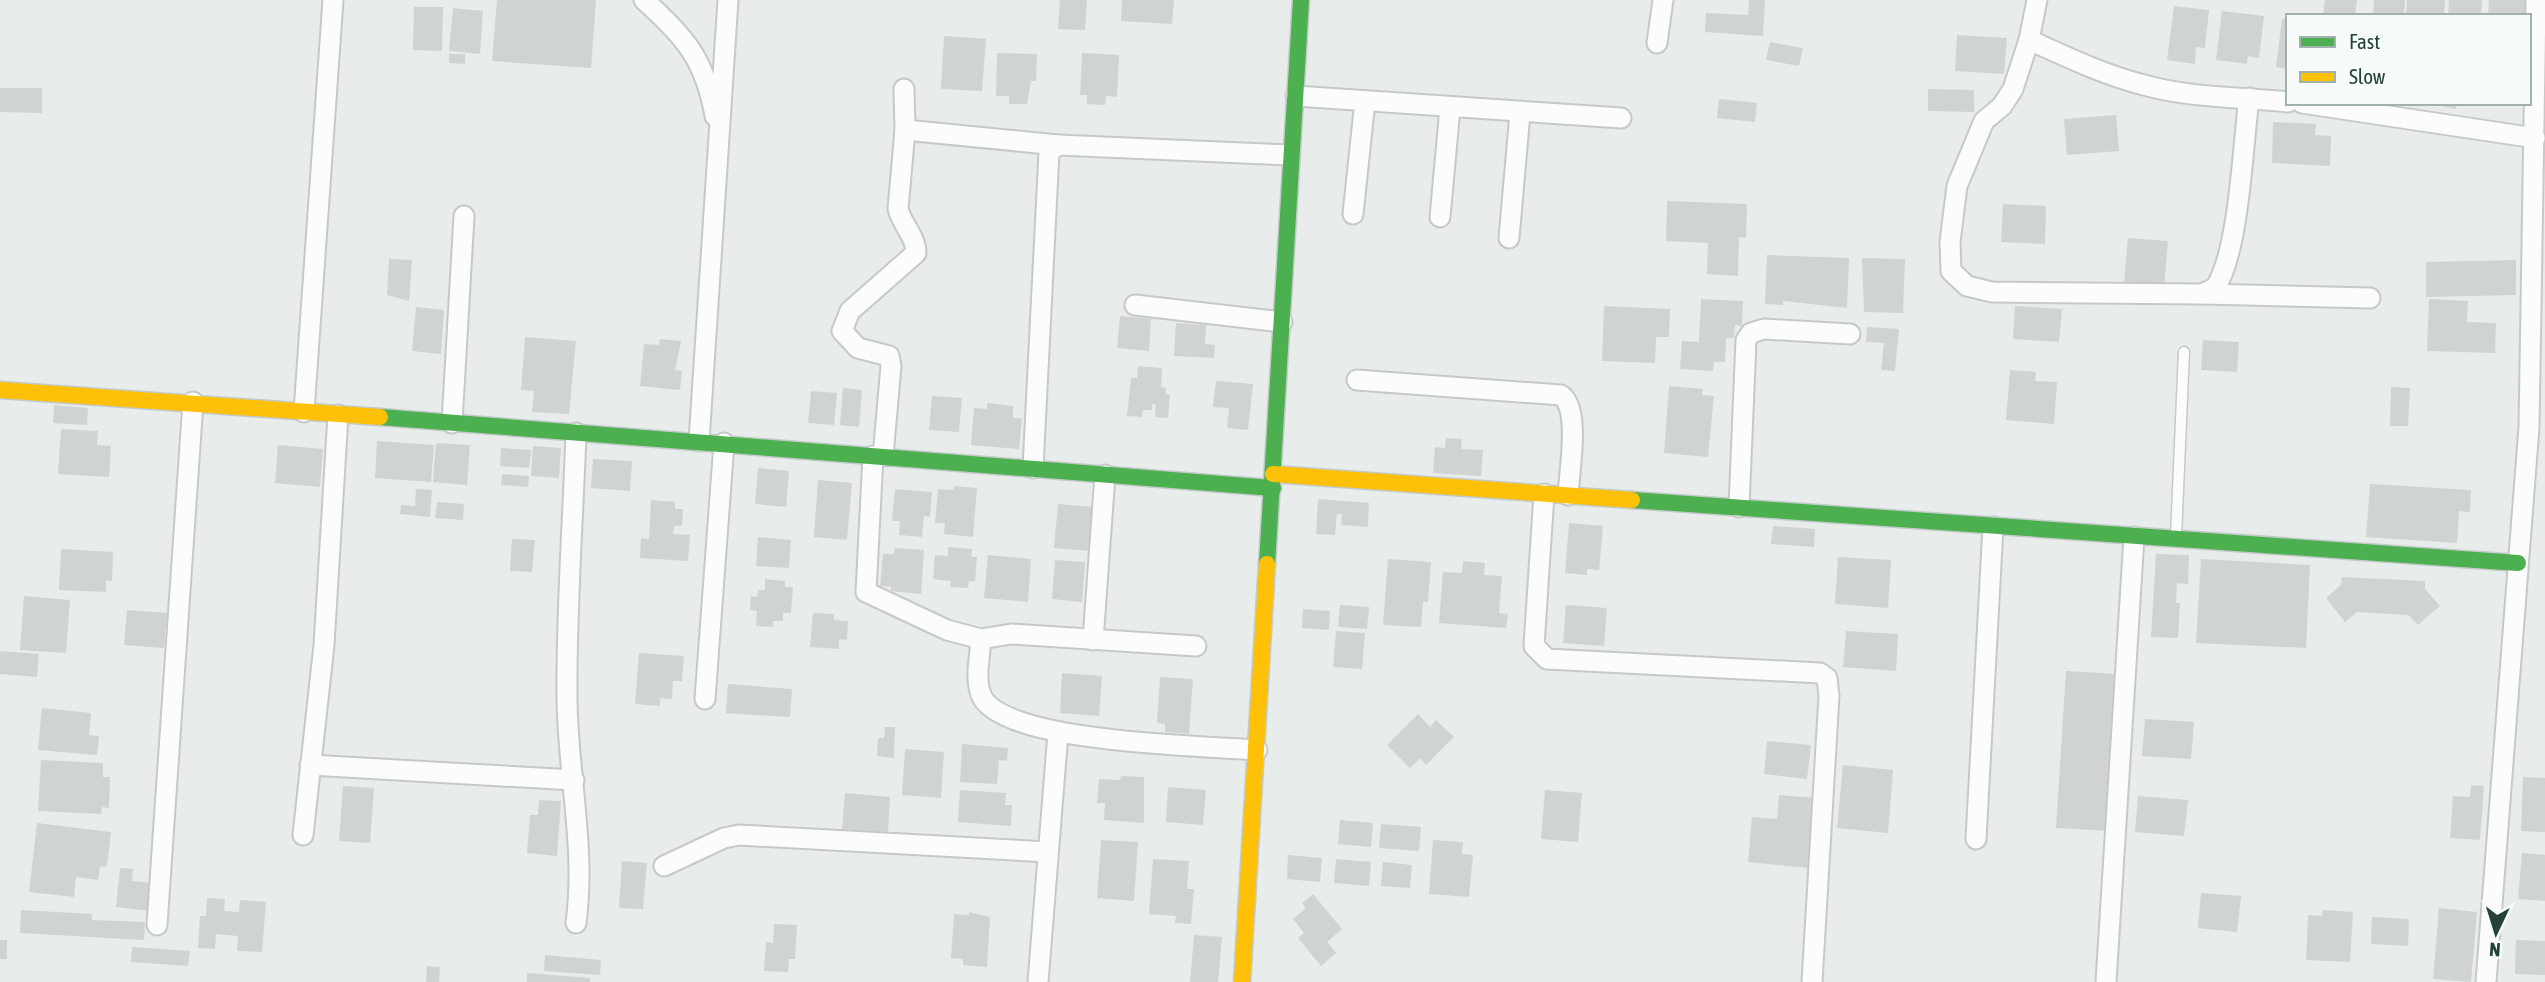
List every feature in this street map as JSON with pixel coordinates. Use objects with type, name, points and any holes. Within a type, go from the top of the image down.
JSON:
[{"type":"street","points":[[304,412],[333,0]]},
{"type":"street","points":[[644,0],[689,44],[713,103],[719,141]]},
{"type":"street","points":[[699,442],[728,0]]},
{"type":"street","points":[[1242,982],[1301,0]]},
{"type":"street","points":[[1657,43],[1663,0]]},
{"type":"street","points":[[2037,0],[2029,40],[2013,89],[2002,106],[1984,121],[1957,186],[1950,242],[1951,271],[1966,286],[1992,292],[2370,298]]},
{"type":"street","points":[[2486,982],[2532,366],[2536,0]]},
{"type":"street","points":[[2029,40],[2105,73],[2146,86],[2187,93],[2286,102]]},
{"type":"street","points":[[904,89],[905,130],[898,209],[901,220],[916,243],[916,253],[850,311],[842,331],[858,348],[889,356],[891,366],[878,456],[866,592],[947,630],[981,639],[1011,634],[1196,646]]},
{"type":"street","points":[[1296,96],[1621,118]]},
{"type":"street","points":[[2202,294],[2219,283],[2230,250],[2249,97]]},
{"type":"street","points":[[1353,214],[1365,101]]},
{"type":"street","points":[[2315,105],[2535,138]]},
{"type":"street","points":[[1440,217],[1450,108]]},
{"type":"street","points":[[1509,238],[1520,113]]},
{"type":"street","points":[[905,130],[1058,145],[1290,155]]},
{"type":"street","points":[[1033,468],[1046,164],[1049,152],[1058,145]]},
{"type":"street","points":[[452,423],[464,216]]},
{"type":"street","points":[[1135,305],[1282,322]]},
{"type":"street","points":[[1739,507],[1746,340],[1751,333],[1764,329],[1850,334]]},
{"type":"street","points":[[1357,380],[1561,395],[1569,402],[1573,420],[1568,495]]},
{"type":"street","points":[[0,390],[193,402],[1105,475],[1568,495],[2518,563]]},
{"type":"street","points":[[157,925],[193,402]]},
{"type":"street","points":[[303,835],[324,645],[338,415]]},
{"type":"street","points":[[576,433],[568,701],[580,866],[576,923]]},
{"type":"street","points":[[705,699],[724,443]]},
{"type":"street","points":[[1093,640],[1105,475]]},
{"type":"street","points":[[1544,494],[1534,646],[1541,656],[1547,659],[1820,673],[1827,678],[1829,696],[1812,982]]},
{"type":"street","points":[[1976,839],[1993,527]]},
{"type":"street","points":[[2106,982],[2134,537]]},
{"type":"street","points":[[981,639],[978,682],[990,708],[1017,723],[1058,733],[1257,750]]},
{"type":"street","points":[[1038,982],[1058,733]]},
{"type":"street","points":[[310,765],[574,780]]},
{"type":"street","points":[[664,866],[724,838],[739,835],[1048,852]]},
{"type":"lane","points":[[2176,540],[2185,352]]},
{"type":"building","points":[[497,0],[596,0],[591,68],[492,61]]},
{"type":"building","points":[[1060,0],[1087,0],[1085,30],[1058,29]]},
{"type":"building","points":[[1122,0],[1174,0],[1172,24],[1121,21]]},
{"type":"building","points":[[1749,0],[1765,0],[1763,36],[1705,32],[1706,13],[1748,15]]},
{"type":"building","points":[[2325,0],[2357,0],[2355,14],[2323,14]]},
{"type":"building","points":[[2374,0],[2405,0],[2404,14],[2373,14]]},
{"type":"building","points":[[2407,0],[2445,0],[2444,14],[2406,14]]},
{"type":"building","points":[[2449,0],[2482,0],[2481,14],[2448,14]]},
{"type":"building","points":[[2489,0],[2528,0],[2527,14],[2488,14]]},
{"type":"building","points":[[2174,6],[2209,10],[2205,48],[2196,47],[2195,64],[2167,60]]},
{"type":"building","points":[[414,7],[443,7],[442,51],[413,50]]},
{"type":"building","points":[[453,8],[483,11],[480,54],[449,51]]},
{"type":"building","points":[[2222,11],[2264,16],[2259,58],[2248,56],[2247,64],[2216,60]]},
{"type":"building","points":[[2282,19],[2286,20],[2286,69],[2276,67]]},
{"type":"building","points":[[1957,35],[2007,38],[2004,74],[1955,71]]},
{"type":"building","points":[[944,36],[986,39],[982,91],[941,89]]},
{"type":"building","points":[[1770,42],[1803,48],[1799,66],[1766,60]]},
{"type":"building","points":[[997,53],[1037,54],[1036,81],[1031,81],[1027,104],[1009,104],[1009,96],[996,96]]},
{"type":"building","points":[[1082,53],[1119,55],[1117,97],[1106,96],[1105,105],[1087,104],[1087,95],[1080,95]]},
{"type":"building","points":[[449,54],[465,54],[465,64],[449,63]]},
{"type":"building","points":[[0,88],[42,88],[42,113],[0,112]]},
{"type":"building","points":[[1928,89],[1974,90],[1974,112],[1928,111]]},
{"type":"building","points":[[1719,99],[1757,103],[1755,122],[1717,118]]},
{"type":"building","points":[[2437,105],[2457,105],[2456,109]]},
{"type":"building","points":[[2116,115],[2119,151],[2067,155],[2064,119]]},
{"type":"building","points":[[2273,122],[2316,124],[2315,135],[2331,136],[2330,166],[2272,163]]},
{"type":"building","points":[[1667,201],[1747,204],[1746,238],[1739,237],[1738,276],[1707,274],[1708,243],[1666,241]]},
{"type":"building","points":[[2003,204],[2046,206],[2045,244],[2001,242]]},
{"type":"building","points":[[2128,238],[2168,241],[2164,287],[2124,283]]},
{"type":"building","points":[[1767,255],[1849,258],[1847,308],[1783,301],[1783,305],[1765,304]]},
{"type":"building","points":[[1862,258],[1905,259],[1903,313],[1864,312]]},
{"type":"building","points":[[389,259],[412,260],[409,301],[387,295]]},
{"type":"building","points":[[2516,260],[2516,295],[2426,297],[2426,262]]},
{"type":"building","points":[[1701,299],[1743,301],[1742,326],[1735,325],[1734,338],[1726,338],[1725,362],[1714,362],[1713,371],[1680,369],[1682,341],[1699,342]]},
{"type":"building","points":[[2429,299],[2468,301],[2467,322],[2496,323],[2495,353],[2427,351]]},
{"type":"building","points":[[1604,306],[1670,309],[1669,337],[1656,337],[1655,363],[1602,361]]},
{"type":"building","points":[[2015,306],[2062,309],[2059,342],[2013,339]]},
{"type":"building","points":[[416,307],[444,310],[441,354],[412,351]]},
{"type":"building","points":[[1120,316],[1151,319],[1149,351],[1117,348]]},
{"type":"building","points":[[1176,323],[1206,325],[1205,344],[1215,345],[1214,358],[1174,356]]},
{"type":"building","points":[[1867,327],[1899,329],[1895,371],[1881,370],[1884,343],[1866,342]]},
{"type":"building","points":[[525,337],[576,341],[569,414],[532,412],[534,391],[521,390]]},
{"type":"building","points":[[660,339],[681,341],[675,370],[682,371],[680,390],[640,386],[644,344],[659,345]]},
{"type":"building","points":[[2203,340],[2239,342],[2237,372],[2201,370]]},
{"type":"building","points":[[1138,366],[1162,368],[1161,387],[1166,388],[1166,394],[1170,395],[1168,418],[1155,417],[1156,405],[1152,404],[1152,410],[1143,410],[1142,417],[1127,416],[1131,378],[1137,378]]},
{"type":"building","points":[[2010,370],[2036,372],[2035,381],[2057,382],[2054,424],[2006,420]]},
{"type":"building","points":[[1216,381],[1253,384],[1248,430],[1227,428],[1229,408],[1213,407]]},
{"type":"building","points":[[1669,386],[1703,389],[1702,395],[1714,396],[1708,457],[1664,453]]},
{"type":"building","points":[[2391,387],[2410,388],[2408,426],[2390,426]]},
{"type":"building","points":[[843,388],[862,390],[859,427],[840,425]]},
{"type":"building","points":[[811,391],[837,393],[834,425],[808,423]]},
{"type":"building","points":[[932,396],[962,398],[959,432],[929,430]]},
{"type":"building","points":[[987,403],[1013,406],[1013,418],[1022,418],[1019,449],[971,445],[974,408],[987,409]]},
{"type":"building","points":[[54,405],[88,408],[87,425],[53,423]]},
{"type":"building","points":[[61,429],[98,431],[97,445],[111,446],[109,477],[58,474]]},
{"type":"building","points":[[1446,438],[1462,439],[1461,449],[1483,450],[1481,476],[1433,473],[1435,447],[1445,448]]},
{"type":"building","points":[[377,441],[434,445],[431,482],[375,478]]},
{"type":"building","points":[[436,443],[470,445],[467,485],[433,482]]},
{"type":"building","points":[[278,445],[323,449],[320,487],[275,483]]},
{"type":"building","points":[[533,446],[561,448],[559,478],[531,476]]},
{"type":"building","points":[[501,448],[531,450],[529,468],[500,466]]},
{"type":"building","points":[[593,459],[632,461],[630,491],[591,488]]},
{"type":"building","points":[[758,468],[789,471],[786,507],[755,504]]},
{"type":"building","points":[[502,474],[529,476],[528,487],[501,485]]},
{"type":"building","points":[[818,480],[852,483],[847,540],[814,537]]},
{"type":"building","points":[[2370,484],[2471,490],[2470,512],[2459,511],[2457,543],[2366,537]]},
{"type":"building","points":[[954,486],[977,488],[973,537],[944,534],[945,523],[935,523],[938,489],[953,490]]},
{"type":"building","points":[[416,489],[432,490],[430,517],[400,514],[401,505],[415,506]]},
{"type":"building","points":[[895,489],[932,492],[930,517],[924,516],[922,537],[899,535],[900,521],[892,521]]},
{"type":"building","points":[[1318,499],[1369,503],[1368,527],[1341,525],[1342,514],[1337,514],[1335,535],[1316,534]]},
{"type":"building","points":[[651,500],[675,502],[675,509],[683,509],[682,526],[674,526],[673,534],[690,535],[688,561],[640,558],[641,538],[649,539]]},
{"type":"building","points":[[437,502],[464,504],[463,520],[435,518]]},
{"type":"building","points":[[1058,504],[1094,507],[1090,551],[1054,548]]},
{"type":"building","points":[[1569,523],[1603,526],[1599,570],[1587,569],[1587,575],[1565,573]]},
{"type":"building","points":[[1773,526],[1815,529],[1814,547],[1771,544]]},
{"type":"building","points":[[758,537],[791,540],[789,568],[756,566]]},
{"type":"building","points":[[512,539],[535,540],[532,572],[510,571]]},
{"type":"building","points":[[948,547],[972,549],[971,557],[977,557],[975,582],[969,581],[968,588],[950,587],[951,581],[933,579],[935,555],[948,556]]},
{"type":"building","points":[[895,548],[924,550],[921,594],[891,591],[891,587],[880,586],[883,554],[894,554]]},
{"type":"building","points":[[61,549],[113,552],[112,581],[106,580],[106,592],[59,590]]},
{"type":"building","points":[[2156,554],[2189,555],[2188,584],[2177,583],[2176,603],[2180,603],[2178,638],[2151,637]]},
{"type":"building","points":[[988,555],[1031,559],[1028,602],[984,598]]},
{"type":"building","points":[[1838,557],[1891,560],[1888,608],[1835,604]]},
{"type":"building","points":[[1388,559],[1431,562],[1428,602],[1423,602],[1421,627],[1383,625]]},
{"type":"building","points":[[2201,559],[2310,565],[2306,648],[2196,643]]},
{"type":"building","points":[[1055,560],[1085,562],[1082,602],[1052,599]]},
{"type":"building","points":[[1463,561],[1485,563],[1484,575],[1502,576],[1499,613],[1508,614],[1506,628],[1439,623],[1443,572],[1462,573]]},
{"type":"building","points":[[2342,577],[2425,581],[2425,589],[2440,606],[2418,625],[2408,615],[2357,612],[2345,622],[2326,598],[2341,585]]},
{"type":"building","points":[[765,579],[785,581],[785,587],[793,587],[791,613],[783,613],[783,621],[773,621],[773,627],[756,626],[757,611],[750,610],[751,596],[757,597],[758,590],[765,590]]},
{"type":"building","points":[[24,596],[70,600],[66,653],[20,650]]},
{"type":"building","points":[[1340,605],[1369,607],[1367,629],[1338,627]]},
{"type":"building","points":[[1566,605],[1607,608],[1604,646],[1563,643]]},
{"type":"building","points":[[1303,609],[1330,611],[1329,630],[1302,628]]},
{"type":"building","points":[[127,610],[167,613],[164,648],[124,645]]},
{"type":"building","points":[[813,613],[834,614],[834,620],[848,621],[847,640],[839,639],[839,649],[810,647]]},
{"type":"building","points":[[1336,631],[1365,633],[1362,669],[1333,667]]},
{"type":"building","points":[[1846,631],[1898,634],[1896,671],[1843,667]]},
{"type":"building","points":[[0,651],[39,654],[37,677],[0,674]]},
{"type":"building","points":[[639,653],[684,656],[682,681],[673,681],[672,699],[660,698],[660,706],[635,704]]},
{"type":"building","points":[[2066,671],[2118,674],[2109,831],[2056,828]]},
{"type":"building","points":[[1062,673],[1102,676],[1099,716],[1060,713]]},
{"type":"building","points":[[1160,677],[1193,679],[1189,734],[1165,732],[1165,724],[1157,723]]},
{"type":"building","points":[[728,684],[792,689],[790,717],[726,713]]},
{"type":"building","points":[[42,708],[91,713],[89,735],[99,736],[97,755],[38,750]]},
{"type":"building","points":[[1418,714],[1430,727],[1436,720],[1454,737],[1426,765],[1420,758],[1410,768],[1387,745]]},
{"type":"building","points":[[2145,719],[2194,722],[2191,759],[2142,756]]},
{"type":"building","points":[[885,727],[895,727],[894,758],[877,756],[878,738],[884,738]]},
{"type":"building","points":[[1767,741],[1811,745],[1807,779],[1764,774]]},
{"type":"building","points":[[962,744],[1008,748],[1007,761],[999,760],[997,784],[960,782]]},
{"type":"building","points":[[905,749],[944,752],[941,798],[902,795]]},
{"type":"building","points":[[41,760],[103,763],[103,777],[110,777],[109,808],[102,807],[101,814],[38,811]]},
{"type":"building","points":[[1843,765],[1893,770],[1888,833],[1837,828]]},
{"type":"building","points":[[1121,776],[1144,777],[1144,823],[1104,820],[1105,803],[1097,803],[1099,779],[1120,780]]},
{"type":"building","points":[[2523,777],[2545,778],[2545,832],[2521,831]]},
{"type":"building","points":[[2471,785],[2484,786],[2480,840],[2450,838],[2453,796],[2470,797]]},
{"type":"building","points":[[343,786],[374,788],[370,843],[339,841]]},
{"type":"building","points":[[1168,787],[1206,790],[1203,825],[1166,822]]},
{"type":"building","points":[[960,790],[1006,793],[1005,805],[1012,805],[1011,826],[958,822]]},
{"type":"building","points":[[1545,790],[1582,793],[1578,842],[1541,839]]},
{"type":"building","points":[[845,793],[890,797],[888,832],[842,829]]},
{"type":"building","points":[[1779,795],[1816,798],[1809,868],[1748,862],[1752,817],[1777,819]]},
{"type":"building","points":[[2138,796],[2188,800],[2184,836],[2135,832]]},
{"type":"building","points":[[539,800],[561,801],[557,856],[527,853],[530,815],[538,815]]},
{"type":"building","points":[[1340,820],[1373,823],[1371,847],[1338,844]]},
{"type":"building","points":[[37,823],[111,832],[107,867],[100,866],[98,880],[76,877],[74,897],[29,892]]},
{"type":"building","points":[[1381,824],[1421,827],[1419,851],[1379,848]]},
{"type":"building","points":[[1101,840],[1138,842],[1134,901],[1097,898]]},
{"type":"building","points":[[1433,840],[1463,842],[1462,854],[1473,855],[1469,897],[1429,894]]},
{"type":"building","points":[[2522,853],[2545,855],[2545,901],[2518,899]]},
{"type":"building","points":[[1288,855],[1322,858],[1320,882],[1287,879]]},
{"type":"building","points":[[1153,859],[1189,861],[1187,889],[1194,889],[1191,924],[1175,923],[1176,916],[1149,914]]},
{"type":"building","points":[[1336,859],[1371,862],[1369,886],[1334,883]]},
{"type":"building","points":[[622,861],[647,863],[643,909],[619,908]]},
{"type":"building","points":[[1383,862],[1412,865],[1410,888],[1381,886]]},
{"type":"building","points":[[120,868],[133,869],[132,881],[154,883],[151,911],[116,907]]},
{"type":"building","points":[[2201,893],[2241,896],[2237,932],[2198,928]]},
{"type":"building","points":[[1313,894],[1342,929],[1327,942],[1336,953],[1321,966],[1298,938],[1304,933],[1293,919],[1306,908],[1302,903]]},
{"type":"building","points":[[207,898],[225,899],[224,911],[239,912],[240,900],[266,902],[262,952],[237,951],[238,936],[216,934],[215,949],[198,948],[200,916],[206,916]]},
{"type":"building","points":[[2439,908],[2477,912],[2471,982],[2433,979]]},
{"type":"building","points":[[21,910],[92,914],[92,920],[145,922],[144,940],[20,933]]},
{"type":"building","points":[[2323,910],[2353,912],[2350,962],[2306,960],[2308,915],[2322,916]]},
{"type":"building","points":[[969,912],[990,917],[987,967],[963,965],[963,959],[951,958],[954,914],[969,915]]},
{"type":"building","points":[[2372,917],[2409,919],[2408,946],[2371,944]]},
{"type":"building","points":[[774,924],[797,925],[795,959],[789,959],[788,972],[764,971],[766,942],[773,943]]},
{"type":"building","points":[[1194,935],[1222,937],[1218,982],[1190,982]]},
{"type":"building","points":[[0,940],[7,940],[7,959],[0,959]]},
{"type":"building","points":[[2516,940],[2545,941],[2545,975],[2515,974]]},
{"type":"building","points":[[132,947],[190,951],[188,966],[131,962]]},
{"type":"building","points":[[545,955],[601,960],[600,975],[544,971]]},
{"type":"building","points":[[427,966],[440,967],[439,982],[426,982]]},
{"type":"building","points":[[527,973],[590,978],[590,982],[527,982]]},
{"type":"traffic: fast","points":[[1267,564],[1301,0]]},
{"type":"traffic: fast","points":[[380,417],[1273,488]]},
{"type":"traffic: fast","points":[[1632,500],[2518,563]]},
{"type":"traffic: slow","points":[[0,390],[380,417]]},
{"type":"traffic: slow","points":[[1273,474],[1632,500]]},
{"type":"traffic: slow","points":[[1242,982],[1267,564]]}]
